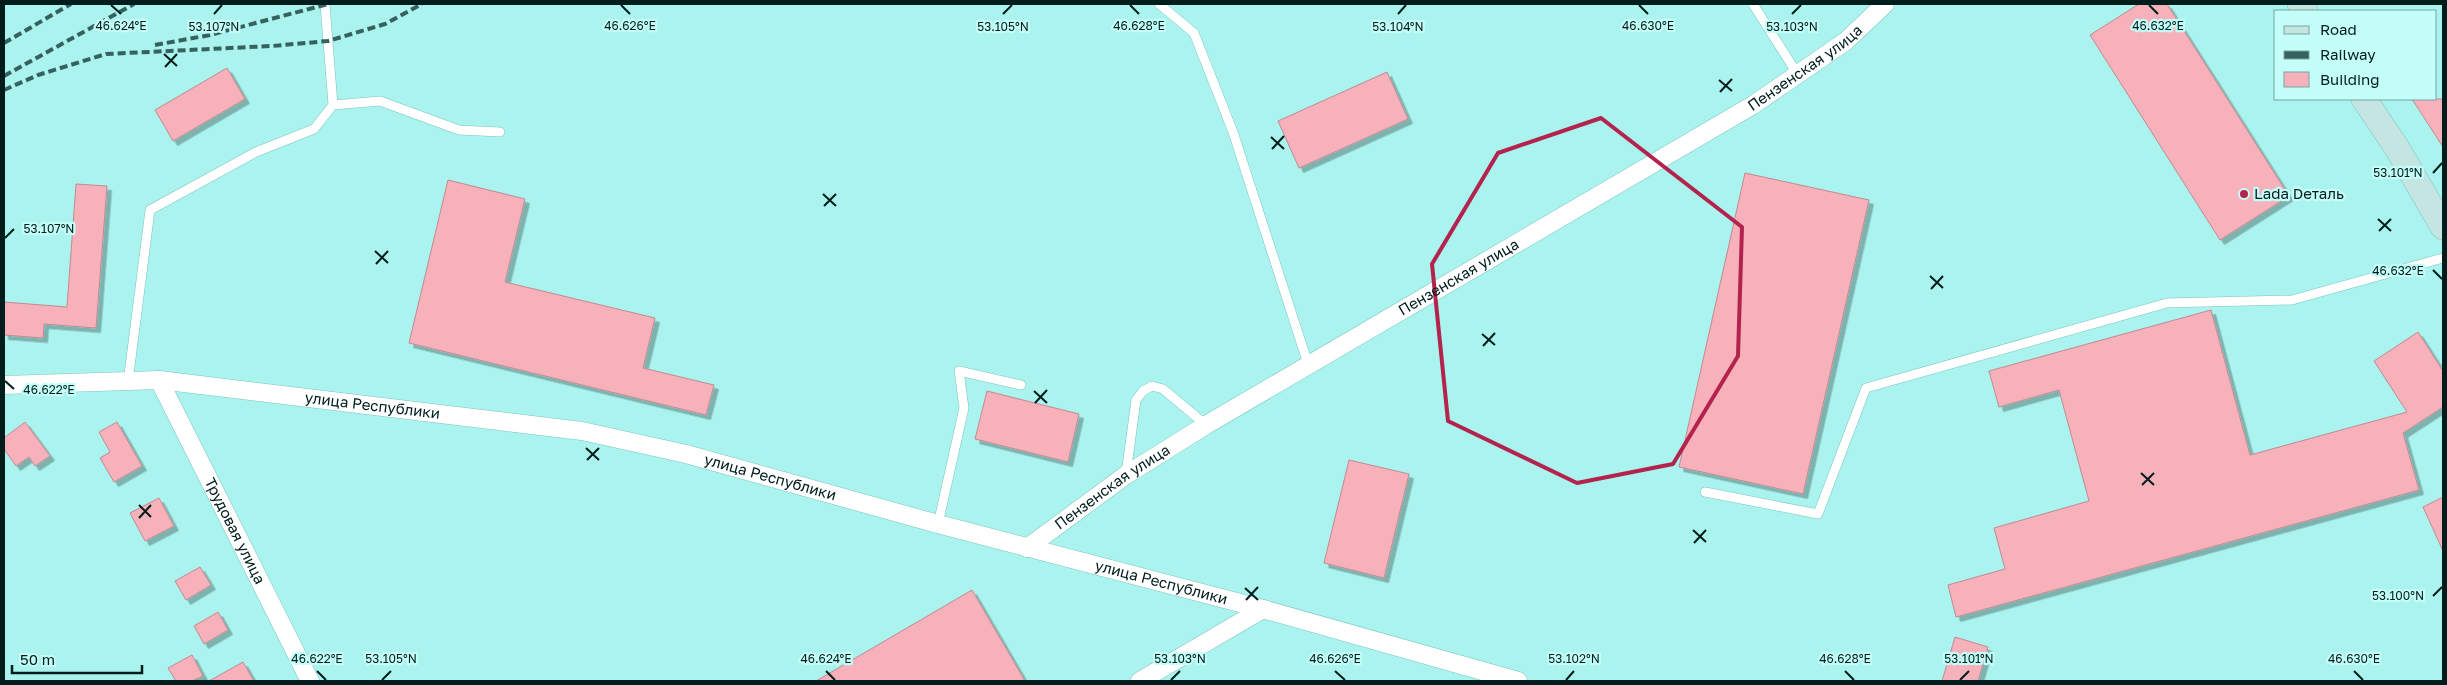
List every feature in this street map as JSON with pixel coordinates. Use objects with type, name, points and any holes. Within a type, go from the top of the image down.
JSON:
[{"type":"street","name":"Пензенская улица","points":[[1028,548],[1126,475],[1206,425],[1309,367],[1799,76],[1846,41],[1886,4]]},
{"type":"street","points":[[2365,100],[2397,148],[2443,227]]},
{"type":"street","name":"улица Республики","points":[[4,384],[159,380],[582,431],[686,454],[938,524],[1263,609],[1518,681]]},
{"type":"street","name":"Трудовая улица","points":[[159,380],[310,681]]},
{"type":"street","points":[[1140,681],[1263,609]]},
{"type":"lane","points":[[128,382],[150,210],[256,152],[314,129],[333,105],[326,4]]},
{"type":"lane","points":[[1159,4],[1194,33],[1233,132],[1309,367]]},
{"type":"lane","points":[[1753,4],[1799,76]]},
{"type":"lane","points":[[333,105],[380,102],[459,130],[500,132]]},
{"type":"lane","points":[[1705,492],[1818,514],[1866,388],[2167,303],[2292,300],[2443,258]]},
{"type":"lane","points":[[938,524],[964,408],[959,371],[1021,385]]},
{"type":"lane","points":[[1126,475],[1136,400],[1143,391],[1152,386],[1163,389],[1206,425]]},
{"type":"highlighted area","points":[[1601,118],[1742,227],[1738,356],[1673,464],[1577,483],[1448,421],[1432,264],[1498,153]]},
{"type":"building","points":[[2139,4],[2167,4],[2289,196],[2220,240],[2090,35]]},
{"type":"building","points":[[227,68],[245,99],[173,141],[155,110]]},
{"type":"building","points":[[1387,72],[1408,119],[1299,168],[1278,121]]},
{"type":"building","points":[[2443,99],[2443,147],[2413,100]]},
{"type":"building","points":[[1745,173],[1869,200],[1803,494],[1679,467]]},
{"type":"building","points":[[448,180],[525,199],[505,282],[655,318],[643,368],[714,385],[706,415],[409,343]]},
{"type":"building","points":[[76,184],[107,186],[96,328],[44,324],[43,338],[4,335],[4,302],[67,307]]},
{"type":"building","points":[[2211,310],[2250,455],[2407,412],[2374,361],[2418,332],[2443,371],[2443,407],[2403,433],[2419,490],[1956,617],[1948,585],[2005,569],[1994,528],[2089,501],[2059,390],[1999,407],[1989,371]]},
{"type":"building","points":[[987,391],[1079,414],[1068,462],[975,439]]},
{"type":"building","points":[[25,422],[50,456],[35,466],[29,457],[16,466],[4,449],[4,438]]},
{"type":"building","points":[[117,422],[142,466],[114,482],[100,458],[110,452],[99,432]]},
{"type":"building","points":[[1349,460],[1409,474],[1384,578],[1324,563]]},
{"type":"building","points":[[2443,497],[2443,551],[2423,507]]},
{"type":"building","points":[[159,498],[174,526],[145,541],[130,513]]},
{"type":"building","points":[[200,567],[211,585],[186,600],[175,581]]},
{"type":"building","points":[[972,590],[1025,681],[816,681]]},
{"type":"building","points":[[218,612],[228,630],[204,644],[194,626]]},
{"type":"building","points":[[1955,637],[1988,647],[1978,681],[1942,681]]},
{"type":"building","points":[[192,655],[203,676],[192,681],[176,681],[168,668]]},
{"type":"building","points":[[243,662],[254,681],[209,681]]},
{"type":"railway","points":[[4,43],[71,4]]},
{"type":"railway","points":[[4,76],[134,4]]},
{"type":"railway","points":[[155,45],[210,35],[328,4]]},
{"type":"railway","points":[[4,90],[38,75],[106,54],[272,46],[328,41],[385,24],[422,4]]},
{"type":"place","name":"Lada Dеталь","points":[[2244,194]]}]
